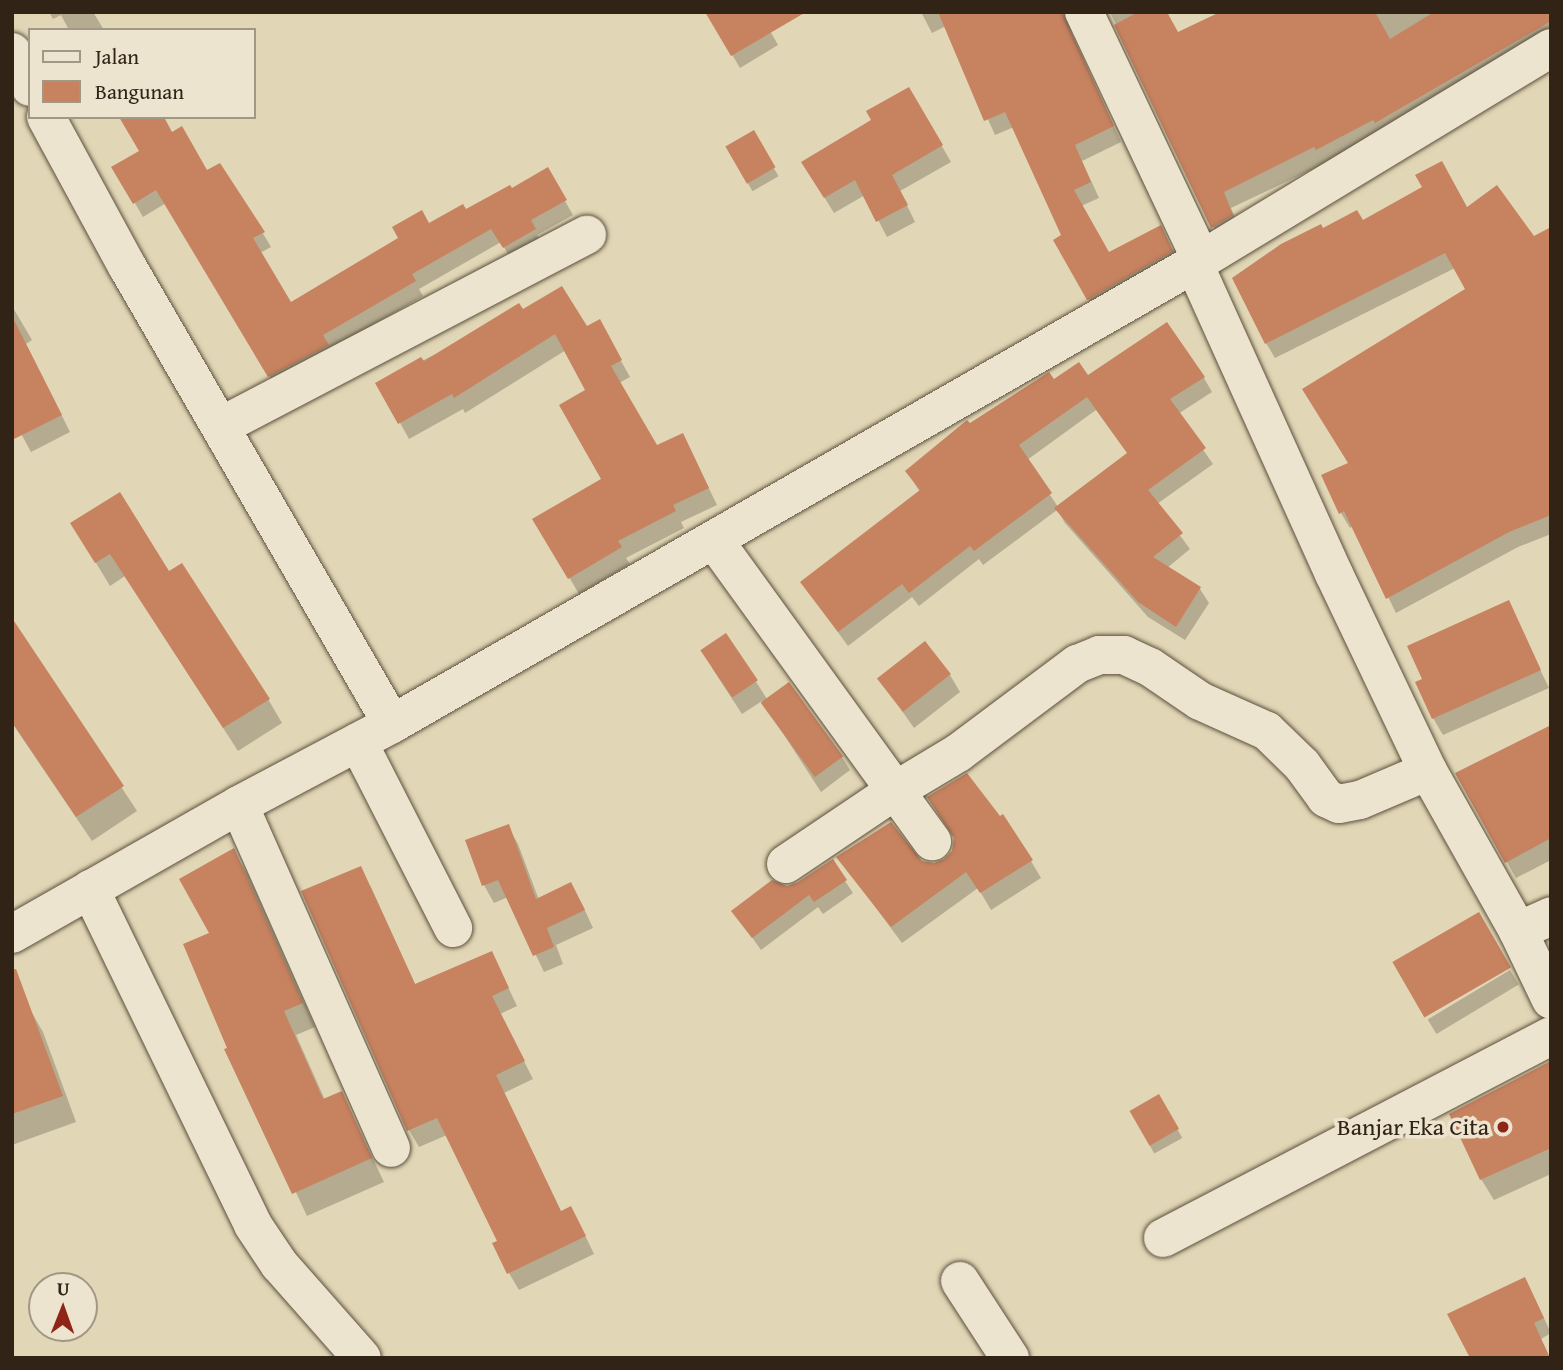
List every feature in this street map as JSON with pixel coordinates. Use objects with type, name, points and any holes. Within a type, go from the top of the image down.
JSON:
[{"type":"street","points":[[1084,12],[1198,262],[1334,574],[1428,771],[1534,924],[1551,1000]]},
{"type":"street","points":[[12,934],[239,805],[393,724],[1198,262],[1551,48]]},
{"type":"street","points":[[12,52],[28,83]]},
{"type":"street","points":[[12,104],[28,97]]},
{"type":"street","points":[[47,119],[127,266],[393,724]]},
{"type":"street","points":[[221,426],[587,235]]},
{"type":"street","points":[[714,540],[893,792],[932,841]]},
{"type":"street","points":[[786,864],[893,792],[958,754],[1077,664],[1100,655],[1124,654],[1200,701],[1267,731],[1302,765],[1320,792],[1339,804],[1360,800],[1428,771]]},
{"type":"street","points":[[358,742],[453,928]]},
{"type":"street","points":[[239,805],[391,1148]]},
{"type":"street","points":[[90,890],[253,1225],[279,1264],[362,1358]]},
{"type":"street","points":[[1163,1238],[1551,1036]]},
{"type":"street","points":[[960,1280],[1010,1358]]},
{"type":"building","points":[[705,12],[806,12],[731,56]]},
{"type":"building","points":[[938,12],[1062,12],[1114,126],[1075,145],[1091,182],[1074,190],[1109,252],[1161,225],[1173,251],[1087,300],[1053,240],[1061,235],[1005,112],[984,121]]},
{"type":"building","points":[[1138,12],[1167,12],[1178,32],[1220,12],[1375,12],[1390,39],[1434,12],[1551,12],[1551,21],[1375,123],[1373,120],[1316,150],[1314,147],[1224,192],[1233,215],[1211,228],[1114,25]]},
{"type":"building","points":[[909,87],[943,145],[892,175],[908,205],[876,222],[855,180],[824,198],[801,162],[871,120],[866,111]]},
{"type":"building","points":[[120,119],[165,119],[172,132],[182,126],[207,170],[220,163],[265,232],[253,238],[291,302],[398,238],[392,227],[422,210],[429,223],[463,204],[466,209],[510,185],[512,188],[548,167],[567,200],[531,220],[536,229],[503,248],[491,229],[412,274],[416,281],[323,335],[329,345],[268,377],[156,190],[133,204],[111,167],[139,151]]},
{"type":"building","points":[[754,130],[776,167],[747,184],[725,146]]},
{"type":"building","points":[[1442,161],[1467,207],[1497,185],[1534,236],[1551,227],[1551,515],[1509,532],[1386,599],[1344,511],[1339,514],[1321,475],[1348,463],[1302,389],[1465,289],[1445,253],[1265,344],[1232,278],[1281,244],[1321,224],[1323,228],[1357,210],[1363,220],[1422,187],[1415,175]]},
{"type":"building","points":[[562,286],[587,326],[600,319],[622,360],[611,366],[657,445],[683,433],[709,488],[673,505],[676,511],[618,541],[622,547],[568,579],[532,519],[601,479],[559,405],[585,390],[555,334],[454,398],[452,394],[398,424],[375,383],[421,357],[424,361],[519,303],[523,309]]},
{"type":"building","points":[[12,316],[62,415],[12,440]]},
{"type":"building","points":[[1167,322],[1205,377],[1170,399],[1206,448],[1148,490],[1183,533],[1153,557],[1201,587],[1176,627],[1138,602],[1054,508],[1127,453],[1087,397],[1019,445],[1052,493],[974,551],[970,546],[909,593],[902,584],[838,632],[800,582],[920,490],[905,471],[967,420],[970,423],[1049,372],[1054,379],[1079,362],[1088,375]]},
{"type":"building","points":[[120,492],[169,571],[182,563],[270,699],[223,728],[110,554],[95,563],[70,523]]},
{"type":"building","points":[[1509,600],[1541,670],[1432,719],[1415,682],[1422,679],[1407,646]]},
{"type":"building","points":[[12,618],[124,786],[76,817],[12,722]]},
{"type":"building","points":[[726,633],[758,680],[732,698],[700,650]]},
{"type":"building","points":[[925,641],[951,674],[903,712],[877,679]]},
{"type":"building","points":[[789,682],[843,756],[815,777],[761,703]]},
{"type":"building","points":[[1551,725],[1551,838],[1505,863],[1455,773]]},
{"type":"building","points":[[967,773],[1000,816],[1003,814],[1033,860],[980,893],[966,872],[891,927],[836,857],[891,822],[922,861],[934,863],[944,859],[952,851],[954,838],[927,797]]},
{"type":"building","points":[[509,824],[536,899],[571,882],[585,910],[547,928],[554,947],[533,956],[498,880],[482,886],[465,840]]},
{"type":"building","points":[[234,848],[303,1003],[284,1011],[323,1099],[342,1091],[372,1158],[292,1194],[224,1049],[227,1048],[183,944],[209,933],[179,879]]},
{"type":"building","points":[[833,859],[847,880],[814,902],[809,895],[752,938],[731,911],[772,880],[787,886],[798,882]]},
{"type":"building","points":[[361,866],[415,984],[492,951],[509,988],[492,996],[525,1061],[496,1075],[561,1211],[571,1206],[586,1236],[507,1274],[492,1243],[497,1241],[437,1118],[407,1131],[301,891]]},
{"type":"building","points":[[1479,912],[1511,967],[1424,1017],[1392,962]]},
{"type":"building","points":[[16,969],[63,1096],[12,1114],[12,970]]},
{"type":"building","name":"Banjar Eka Cita","points":[[1551,1061],[1551,1148],[1480,1180],[1449,1114]]},
{"type":"building","points":[[1159,1094],[1179,1129],[1150,1146],[1130,1111]]},
{"type":"building","points":[[1525,1277],[1544,1318],[1534,1323],[1550,1358],[1470,1358],[1447,1314]]},
{"type":"place","name":"Banjar Eka Cita","points":[[1503,1127]]}]
